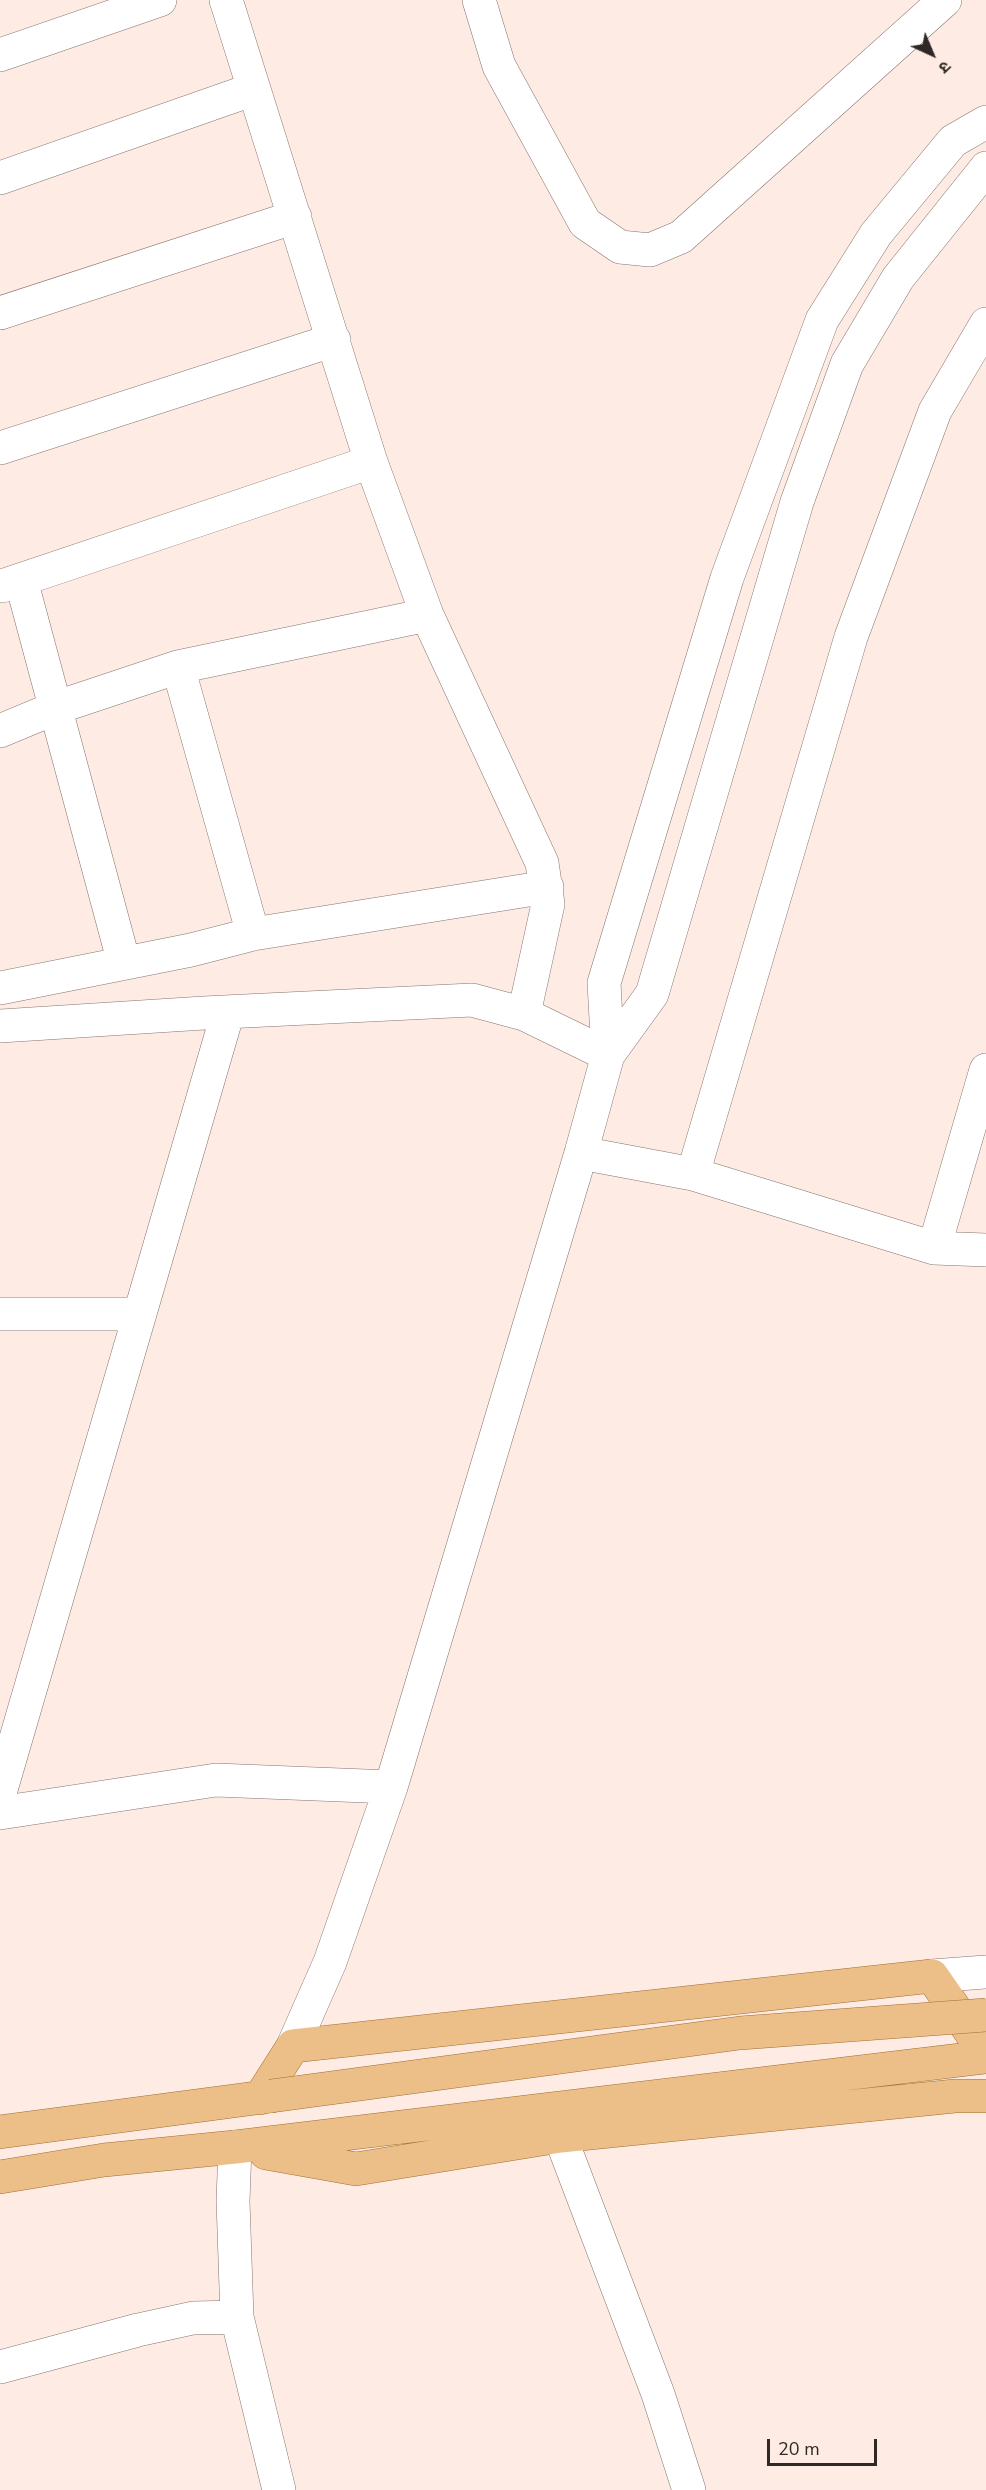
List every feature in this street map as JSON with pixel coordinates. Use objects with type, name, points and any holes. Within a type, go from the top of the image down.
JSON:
[{"type":"main road","points":[[0,2177],[104,2160],[269,2143],[986,2056],[932,1976],[293,2046],[266,2097]]},
{"type":"main road","points":[[0,2132],[740,2033],[986,2015]]},
{"type":"main road","points":[[234,2147],[356,2169],[560,2136],[955,2096],[986,2096]]},
{"type":"street","points":[[0,56],[160,0]]},
{"type":"street","points":[[226,0],[296,217],[371,462],[427,615],[542,863],[548,904],[525,1014]]},
{"type":"street","points":[[479,0],[499,66],[585,223],[620,247],[650,250],[681,237],[945,0]]},
{"type":"street","points":[[0,178],[254,89]]},
{"type":"street","points":[[293,2046],[330,1962],[391,1787],[581,1153],[608,1055],[604,983],[727,578],[822,320],[876,234],[953,141],[986,122]]},
{"type":"street","points":[[608,1055],[652,994],[797,502],[847,364],[898,278],[986,168]]},
{"type":"street","points":[[0,313],[296,217]]},
{"type":"street","points":[[693,1174],[851,637],[935,411],[986,324]]},
{"type":"street","points":[[0,448],[334,340]]},
{"type":"street","points":[[124,963],[55,708],[11,583],[371,462]]},
{"type":"street","points":[[0,731],[55,708],[177,667],[427,615]]},
{"type":"street","points":[[177,667],[253,934]]},
{"type":"street","points":[[0,988],[253,934],[547,886]]},
{"type":"street","points":[[0,1026],[472,1000],[525,1014],[608,1055]]},
{"type":"street","points":[[0,1793],[228,1012]]},
{"type":"street","points":[[934,1248],[986,1070]]},
{"type":"street","points":[[581,1153],[693,1174],[934,1248],[986,1250]]},
{"type":"street","points":[[0,1314],[140,1314]]},
{"type":"street","points":[[0,1813],[216,1780],[391,1787]]},
{"type":"street","points":[[932,1976],[986,1972]]},
{"type":"street","points":[[560,2136],[658,2394],[689,2490]]},
{"type":"street","points":[[234,2147],[232,2201],[237,2317],[279,2490]]},
{"type":"street","points":[[0,2367],[138,2330],[193,2318],[237,2317]]}]
